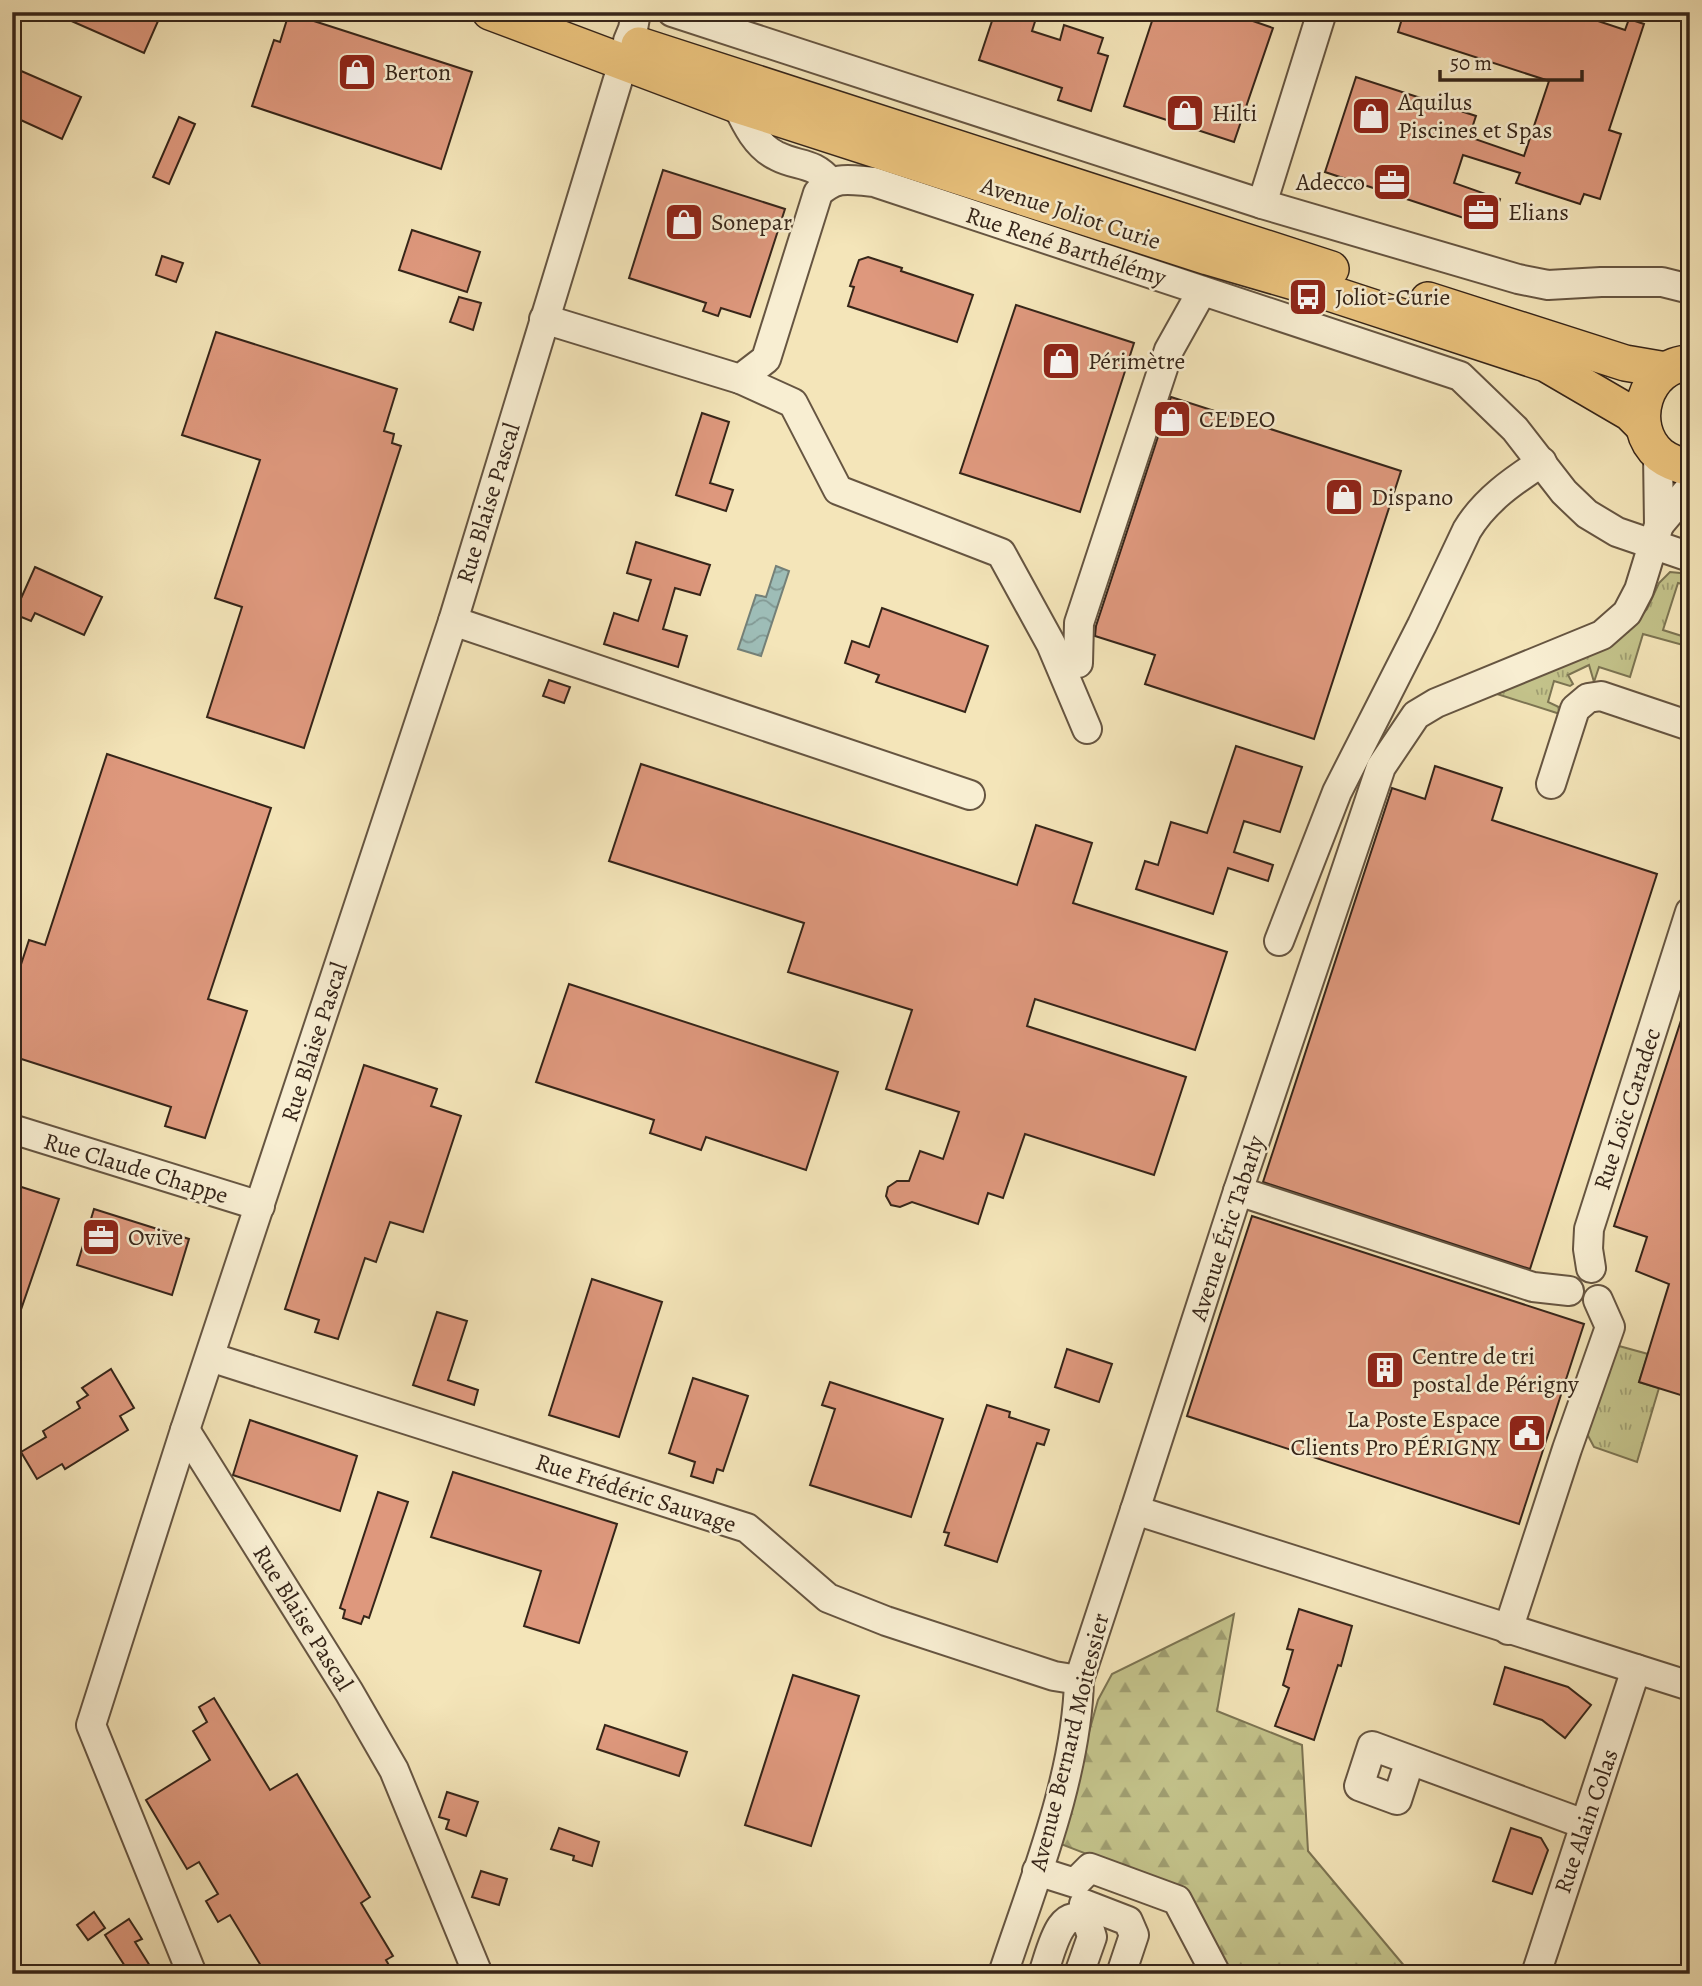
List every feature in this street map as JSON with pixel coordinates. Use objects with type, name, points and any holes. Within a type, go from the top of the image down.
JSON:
[{"type":"main road","name":"Avenue Joliot Curie","points":[[490,12],[629,39],[737,105],[1546,364],[1630,413],[1650,440],[1673,463],[1690,468]]},
{"type":"main road","name":"Avenue Joliot Curie","points":[[554,12],[629,39],[1625,363],[1682,363]]},
{"type":"main road","points":[[1650,440],[1642,410],[1646,395],[1654,381],[1682,363]]},
{"type":"street","points":[[672,12],[1262,204],[1518,279],[1548,285],[1662,282],[1690,289]]},
{"type":"street","points":[[1262,204],[1322,12]]},
{"type":"street","name":"Rue Blaise Pascal","points":[[478,1974],[394,1770],[349,1692],[185,1430],[453,621],[629,39]]},
{"type":"street","points":[[737,105],[750,132],[776,156],[809,165],[830,182],[818,193],[766,359],[740,379]]},
{"type":"street","name":"Rue René Barthélémy","points":[[830,182],[848,180],[874,183],[1460,376],[1515,429],[1564,492],[1587,514],[1617,532],[1656,534],[1690,557]]},
{"type":"street","points":[[1077,663],[1079,622],[1169,350],[1202,291]]},
{"type":"street","points":[[544,320],[740,379],[793,404],[838,490],[1001,553],[1051,644],[1087,730]]},
{"type":"street","name":"Avenue Éric Tabarly","points":[[1650,440],[1656,534]]},
{"type":"street","points":[[1279,940],[1337,792],[1467,530],[1475,516],[1497,495],[1542,462]]},
{"type":"street","name":"Avenue Éric Tabarly","points":[[1135,1510],[1238,1191],[1381,768],[1416,715],[1602,635],[1627,613],[1639,590],[1656,534],[1690,488]]},
{"type":"street","points":[[453,621],[970,796]]},
{"type":"street","points":[[1551,784],[1575,709],[1588,698],[1601,696],[1690,726]]},
{"type":"street","name":"Rue Loïc Caradec","points":[[1591,1268],[1589,1229],[1690,912]]},
{"type":"street","name":"Rue Claude Chappe","points":[[12,1129],[260,1206]]},
{"type":"street","points":[[1238,1191],[1533,1287],[1569,1291]]},
{"type":"street","points":[[1591,1268],[1601,1274],[1605,1284],[1602,1296],[1587,1304],[1581,1303],[1569,1291],[1569,1280],[1575,1271],[1591,1268]]},
{"type":"street","points":[[1508,1630],[1610,1327],[1598,1300]]},
{"type":"street","name":"Rue Frédéric Sauvage","points":[[210,1357],[747,1528],[828,1598],[886,1621],[1054,1676],[1079,1680]]},
{"type":"street","points":[[185,1430],[91,1725],[192,1974]]},
{"type":"street","points":[[1135,1510],[1690,1686]]},
{"type":"street","name":"Avenue Bernard Moitessier","points":[[1003,1974],[1055,1817],[1079,1706],[1079,1680],[1135,1510]]},
{"type":"street","name":"Rue Alain Colas","points":[[1536,1974],[1636,1668]]},
{"type":"street","points":[[1410,1760],[1584,1825]]},
{"type":"street","points":[[1043,1974],[1060,1926],[1070,1918],[1081,1902],[1090,1868],[1177,1900],[1216,1974]]},
{"type":"street","points":[[1037,1871],[1081,1902],[1128,1921],[1134,1935],[1121,1974]]},
{"type":"street","points":[[1080,1974],[1092,1937],[1081,1902]]},
{"type":"street","points":[[1081,1902],[1167,1914],[1173,1919],[1196,1974]]},
{"type":"green space","points":[[1670,572],[1690,574],[1690,586],[1678,583],[1663,630],[1685,637],[1683,645],[1643,634],[1630,677],[1599,667],[1594,682],[1589,665],[1568,675],[1573,684],[1570,686],[1554,681],[1548,702],[1563,709],[1560,714],[1494,693],[1628,632],[1647,609],[1659,583]]},
{"type":"green space","points":[[1619,1346],[1648,1354],[1639,1382],[1659,1388],[1637,1462],[1594,1447],[1585,1430]]},
{"type":"green space","points":[[1234,1614],[1217,1711],[1302,1745],[1308,1851],[1406,1968],[1403,1974],[1222,1974],[1178,1889],[1058,1843],[1098,1700],[1112,1674]]},
{"type":"water","points":[[776,566],[789,571],[761,656],[738,649],[756,595],[766,597]]},
{"type":"building","points":[[51,12],[162,12],[144,53]]},
{"type":"building","points":[[995,12],[1038,12],[1032,31],[1060,40],[1064,25],[1103,38],[1098,53],[1108,56],[1091,111],[1058,100],[1062,88],[979,60]]},
{"type":"building","points":[[1155,12],[1227,12],[1273,28],[1234,142],[1124,106]]},
{"type":"building","points":[[1404,12],[1571,12],[1625,30],[1629,19],[1644,24],[1609,130],[1621,134],[1600,199],[1584,194],[1580,204],[1516,183],[1520,173],[1463,155],[1454,183],[1500,199],[1491,227],[1325,172],[1356,77],[1476,116],[1469,137],[1524,156],[1549,81],[1398,32]]},
{"type":"building","points":[[289,13],[472,72],[441,169],[252,106],[274,40],[280,42]]},
{"type":"building","points":[[12,67],[81,97],[62,139],[12,116]]},
{"type":"building","points":[[179,117],[195,124],[169,184],[153,177]]},
{"type":"building","points":[[663,170],[785,209],[750,317],[721,308],[718,316],[703,311],[706,303],[629,278]]},
{"type":"building","points":[[412,230],[480,252],[467,292],[399,270]]},
{"type":"building","points":[[162,256],[183,263],[176,282],[156,275]]},
{"type":"building","points":[[868,257],[973,295],[957,342],[848,306],[854,287],[850,286],[859,260]]},
{"type":"building","points":[[459,297],[481,303],[473,330],[450,322]]},
{"type":"building","points":[[1016,305],[1134,343],[1080,512],[960,473]]},
{"type":"building","points":[[216,332],[397,389],[384,431],[394,434],[392,443],[401,446],[304,748],[207,717],[242,607],[215,598],[260,460],[182,435]]},
{"type":"building","points":[[1171,397],[1401,471],[1314,739],[1145,684],[1155,655],[1095,636]]},
{"type":"building","points":[[702,413],[729,422],[710,483],[733,490],[726,511],[676,495]]},
{"type":"building","points":[[636,542],[710,565],[700,595],[675,588],[663,629],[687,636],[678,667],[604,644],[614,613],[638,621],[651,580],[627,573]]},
{"type":"building","points":[[35,567],[102,597],[84,635],[35,613],[31,621],[14,614]]},
{"type":"building","points":[[882,608],[988,646],[965,712],[876,682],[879,675],[845,663],[852,641],[869,647]]},
{"type":"building","points":[[549,680],[570,687],[564,703],[543,696]]},
{"type":"building","points":[[1236,746],[1302,767],[1280,832],[1244,821],[1234,852],[1273,865],[1268,881],[1228,868],[1213,914],[1136,889],[1145,861],[1158,865],[1171,822],[1207,833]]},
{"type":"building","points":[[107,754],[271,808],[208,999],[247,1011],[205,1138],[165,1126],[171,1107],[12,1056],[12,992],[29,940],[45,945]]},
{"type":"building","points":[[641,764],[1017,885],[1036,825],[1092,843],[1073,903],[1227,952],[1195,1050],[1035,999],[1027,1026],[1186,1077],[1154,1175],[1025,1134],[1003,1198],[988,1193],[978,1224],[912,1202],[900,1207],[891,1205],[886,1196],[888,1187],[897,1181],[909,1181],[920,1151],[943,1159],[959,1112],[886,1089],[912,1010],[788,972],[804,923],[609,861]]},
{"type":"building","points":[[1435,766],[1502,788],[1492,820],[1657,874],[1530,1269],[1263,1182],[1392,788],[1425,799]]},
{"type":"building","points":[[569,984],[838,1072],[806,1170],[706,1137],[701,1150],[650,1133],[654,1120],[536,1082]]},
{"type":"building","points":[[1687,1002],[1690,1003],[1690,1398],[1639,1382],[1669,1284],[1636,1271],[1647,1237],[1614,1226]]},
{"type":"building","points":[[364,1065],[437,1089],[431,1106],[461,1116],[423,1232],[390,1222],[376,1262],[365,1258],[338,1339],[315,1332],[319,1320],[285,1309]]},
{"type":"building","points":[[12,1184],[59,1199],[15,1327],[12,1327]]},
{"type":"building","points":[[94,1209],[189,1239],[172,1295],[77,1265]]},
{"type":"building","name":"Centre de tri postal de Périgny","points":[[1252,1216],[1584,1324],[1519,1524],[1187,1416]]},
{"type":"building","points":[[592,1279],[662,1302],[619,1437],[549,1415]]},
{"type":"building","points":[[437,1312],[467,1321],[448,1380],[478,1390],[474,1405],[413,1385]]},
{"type":"building","points":[[1067,1349],[1112,1364],[1099,1402],[1055,1387]]},
{"type":"building","points":[[111,1369],[134,1408],[120,1416],[128,1430],[65,1469],[62,1464],[37,1479],[21,1452],[46,1437],[43,1431],[80,1408],[77,1402],[88,1395],[82,1388]]},
{"type":"building","points":[[693,1378],[748,1396],[723,1471],[717,1469],[713,1483],[691,1476],[695,1462],[669,1453]]},
{"type":"building","points":[[830,1382],[943,1419],[911,1517],[810,1485],[835,1409],[822,1405]]},
{"type":"building","points":[[987,1405],[1010,1412],[1009,1417],[1049,1430],[1044,1445],[1037,1443],[997,1562],[945,1545],[949,1533],[944,1532]]},
{"type":"building","points":[[250,1420],[357,1456],[340,1511],[233,1475]]},
{"type":"building","points":[[453,1472],[617,1524],[579,1643],[524,1626],[541,1571],[431,1537]]},
{"type":"building","points":[[378,1492],[408,1502],[369,1618],[364,1616],[361,1624],[343,1618],[345,1610],[340,1608]]},
{"type":"building","points":[[1299,1609],[1352,1626],[1341,1666],[1338,1665],[1314,1740],[1275,1726],[1289,1688],[1283,1685],[1293,1650],[1287,1649]]},
{"type":"building","points":[[1505,1667],[1568,1687],[1591,1705],[1565,1738],[1542,1720],[1494,1704]]},
{"type":"building","points":[[793,1675],[859,1696],[811,1846],[745,1825]]},
{"type":"building","points":[[214,1698],[270,1790],[297,1774],[370,1897],[361,1903],[393,1956],[386,1960],[394,1974],[266,1974],[230,1915],[218,1922],[206,1901],[218,1894],[199,1862],[187,1869],[146,1800],[210,1760],[193,1731],[207,1722],[199,1707]]},
{"type":"building","points":[[605,1725],[687,1752],[679,1776],[597,1749]]},
{"type":"building","points":[[447,1792],[478,1802],[466,1836],[446,1829],[449,1820],[439,1817]]},
{"type":"building","points":[[559,1828],[599,1842],[592,1866],[573,1860],[574,1856],[551,1849]]},
{"type":"building","points":[[1511,1828],[1541,1838],[1548,1850],[1532,1894],[1493,1881]]},
{"type":"building","points":[[481,1871],[507,1879],[499,1905],[472,1897]]},
{"type":"building","points":[[94,1912],[105,1928],[88,1940],[77,1925]]},
{"type":"building","points":[[129,1919],[142,1939],[135,1942],[155,1974],[130,1974],[105,1935]]},
{"type":"place","name":"Berton","points":[[357,72]]},
{"type":"place","name":"Hilti","points":[[1185,113]]},
{"type":"place","name":"Aquilus Piscines et Spas","points":[[1371,116]]},
{"type":"place","name":"Adecco","points":[[1392,182]]},
{"type":"place","name":"Elians","points":[[1481,212]]},
{"type":"place","name":"Sonepar","points":[[684,222]]},
{"type":"place","name":"Joliot-Curie","points":[[1308,297]]},
{"type":"place","name":"Périmètre","points":[[1061,361]]},
{"type":"place","name":"CEDEO","points":[[1172,419]]},
{"type":"place","name":"Dispano","points":[[1344,497]]},
{"type":"place","name":"Ovive","points":[[101,1237]]},
{"type":"place","name":"Centre de tri postal de Périgny","points":[[1385,1370]]},
{"type":"place","name":"La Poste Espace Clients Pro PÉRIGNY","points":[[1527,1433]]}]
